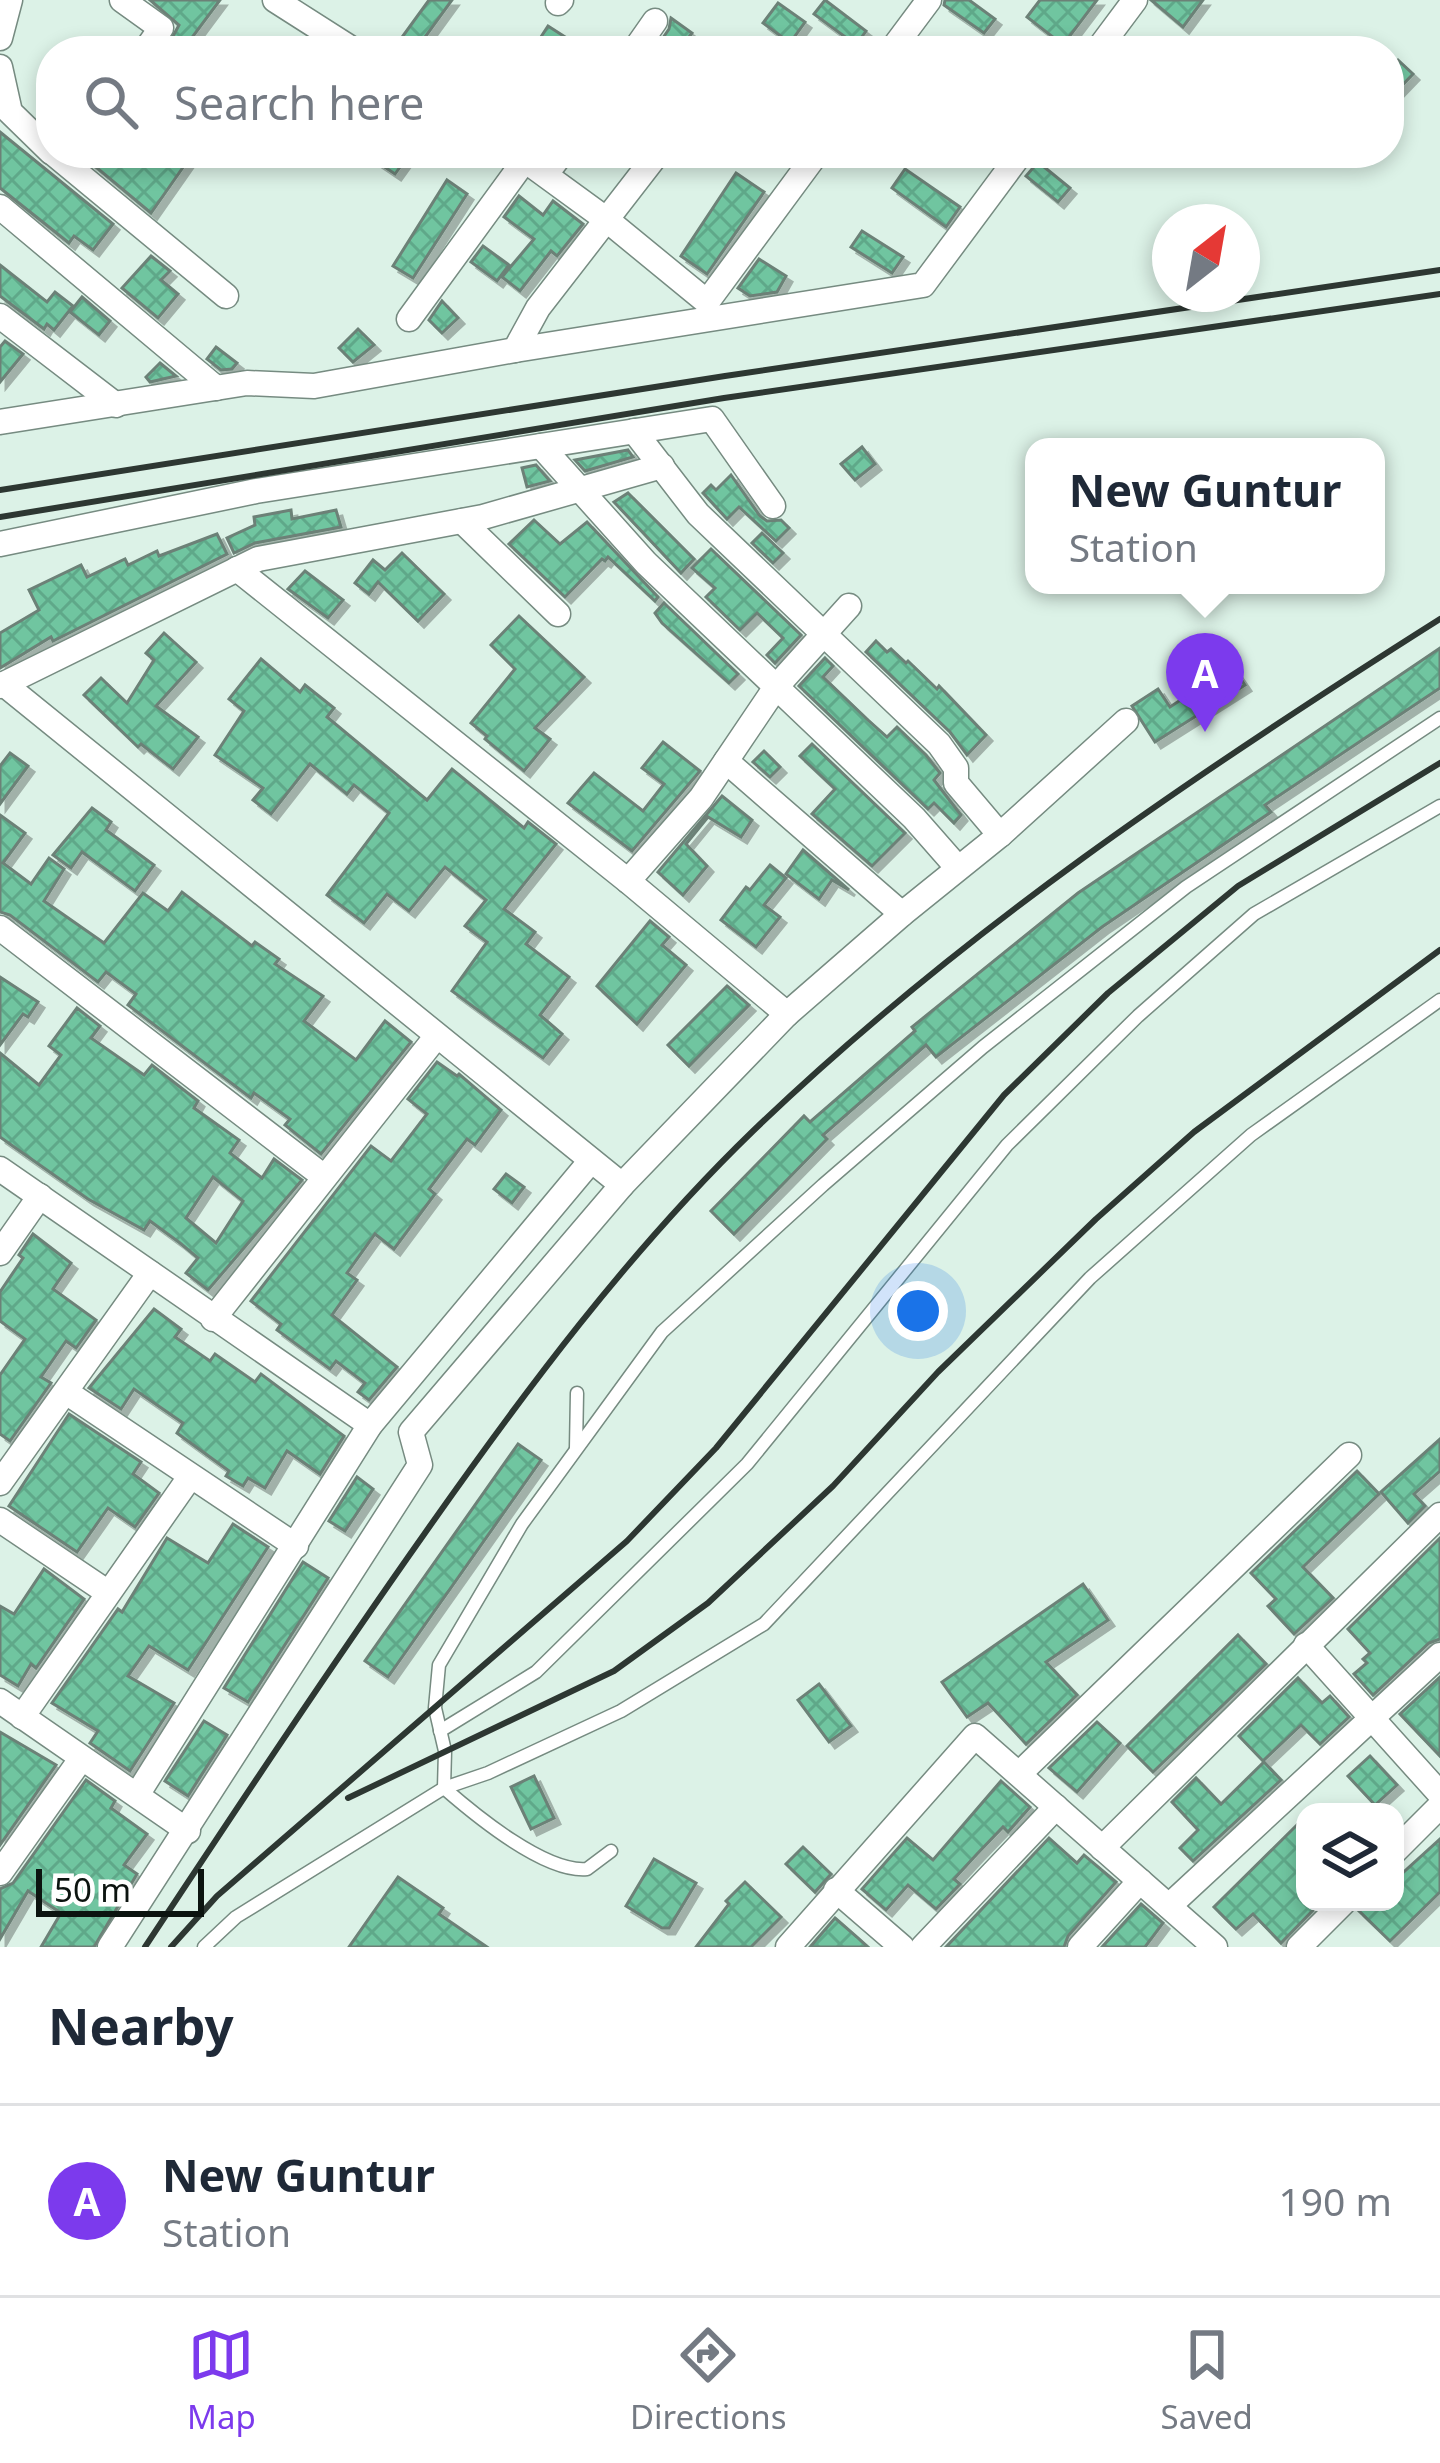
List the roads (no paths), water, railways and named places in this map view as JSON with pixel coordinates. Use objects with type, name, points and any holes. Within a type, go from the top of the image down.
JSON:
[{"type":"street","points":[[0,38],[10,0]]},
{"type":"street","points":[[122,0],[161,28],[155,36]]},
{"type":"street","points":[[275,0],[331,36]]},
{"type":"street","points":[[902,36],[929,0]]},
{"type":"street","points":[[1108,36],[1135,0]]},
{"type":"street","points":[[644,36],[655,21]]},
{"type":"street","points":[[0,68],[10,112],[36,134]]},
{"type":"street","points":[[75,168],[226,296]]},
{"type":"street","points":[[410,319],[524,168]]},
{"type":"street","points":[[537,168],[707,302],[806,168]]},
{"type":"street","points":[[515,350],[538,308],[647,168]]},
{"type":"street","points":[[0,422],[247,383],[314,386],[922,284],[1010,168]]},
{"type":"street","points":[[0,207],[216,388]]},
{"type":"street","points":[[0,316],[116,405]]},
{"type":"street","points":[[0,544],[256,491],[712,419],[773,506]]},
{"type":"street","points":[[634,431],[698,514],[939,744],[956,768],[956,783],[1000,835]]},
{"type":"street","points":[[541,446],[646,562],[914,818],[957,867]]},
{"type":"street","points":[[622,1185],[2,685],[258,559],[462,521],[662,466]]},
{"type":"street","points":[[462,521],[559,614]]},
{"type":"street","points":[[237,569],[628,880],[788,1014]]},
{"type":"street","points":[[628,880],[701,798],[776,687],[848,607]]},
{"type":"street","points":[[110,1947],[421,1465],[411,1432],[622,1185],[788,1014],[1000,835],[1126,721]]},
{"type":"street","points":[[726,761],[902,914]]},
{"type":"street","points":[[0,928],[323,1176]]},
{"type":"street","points":[[213,1319],[436,1037]]},
{"type":"street","points":[[137,1796],[370,1425],[589,1162]]},
{"type":"street","points":[[0,1168],[370,1425]]},
{"type":"street","points":[[0,1253],[40,1196]]},
{"type":"street","points":[[0,1484],[150,1273]]},
{"type":"street","points":[[65,1391],[296,1546]]},
{"type":"street","points":[[1019,1774],[1349,1456]]},
{"type":"street","points":[[188,1831],[7,1708],[106,1592],[190,1477]]},
{"type":"street","points":[[1102,1848],[1440,1515]]},
{"type":"street","points":[[0,1520],[106,1592]]},
{"type":"street","points":[[1306,1645],[1440,1793]]},
{"type":"street","points":[[1169,1906],[1440,1655]]},
{"type":"street","points":[[788,1947],[975,1736],[1215,1947]]},
{"type":"street","points":[[0,1873],[81,1759]]},
{"type":"street","points":[[1404,1842],[1440,1806]]},
{"type":"street","points":[[923,1947],[1056,1807]]},
{"type":"street","points":[[1080,1947],[1140,1881]]},
{"type":"street","points":[[836,1891],[902,1947]]},
{"type":"street","points":[[1299,1947],[1335,1911]]},
{"type":"lane","points":[[611,1851],[586,1869],[562,1867],[492,1827],[444,1788],[435,1708],[439,1665],[522,1525],[576,1449],[662,1333],[983,1047],[1186,887],[1440,718]]},
{"type":"lane","points":[[440,1731],[536,1672],[747,1464],[1007,1145],[1138,1016],[1254,914],[1440,806]]},
{"type":"lane","points":[[204,1947],[236,1916],[444,1788],[621,1711],[764,1624],[1090,1278],[1251,1135],[1440,1000]]},
{"type":"lane","points":[[576,1449],[577,1393]]},
{"type":"railway","points":[[0,490],[1440,270]]},
{"type":"railway","points":[[0,517],[724,398],[1440,294]]},
{"type":"railway","points":[[145,1947],[501,1428],[621,1274],[707,1177],[832,1058],[998,922],[1171,796],[1440,619]]},
{"type":"railway","points":[[171,1947],[217,1896],[627,1541],[716,1448],[1004,1095],[1108,993],[1238,886],[1440,763]]},
{"type":"railway","points":[[348,1798],[614,1671],[708,1603],[833,1486],[938,1372],[1096,1219],[1194,1132],[1440,950]]},
{"type":"place","name":"New Guntur","points":[[1205,732]]}]
